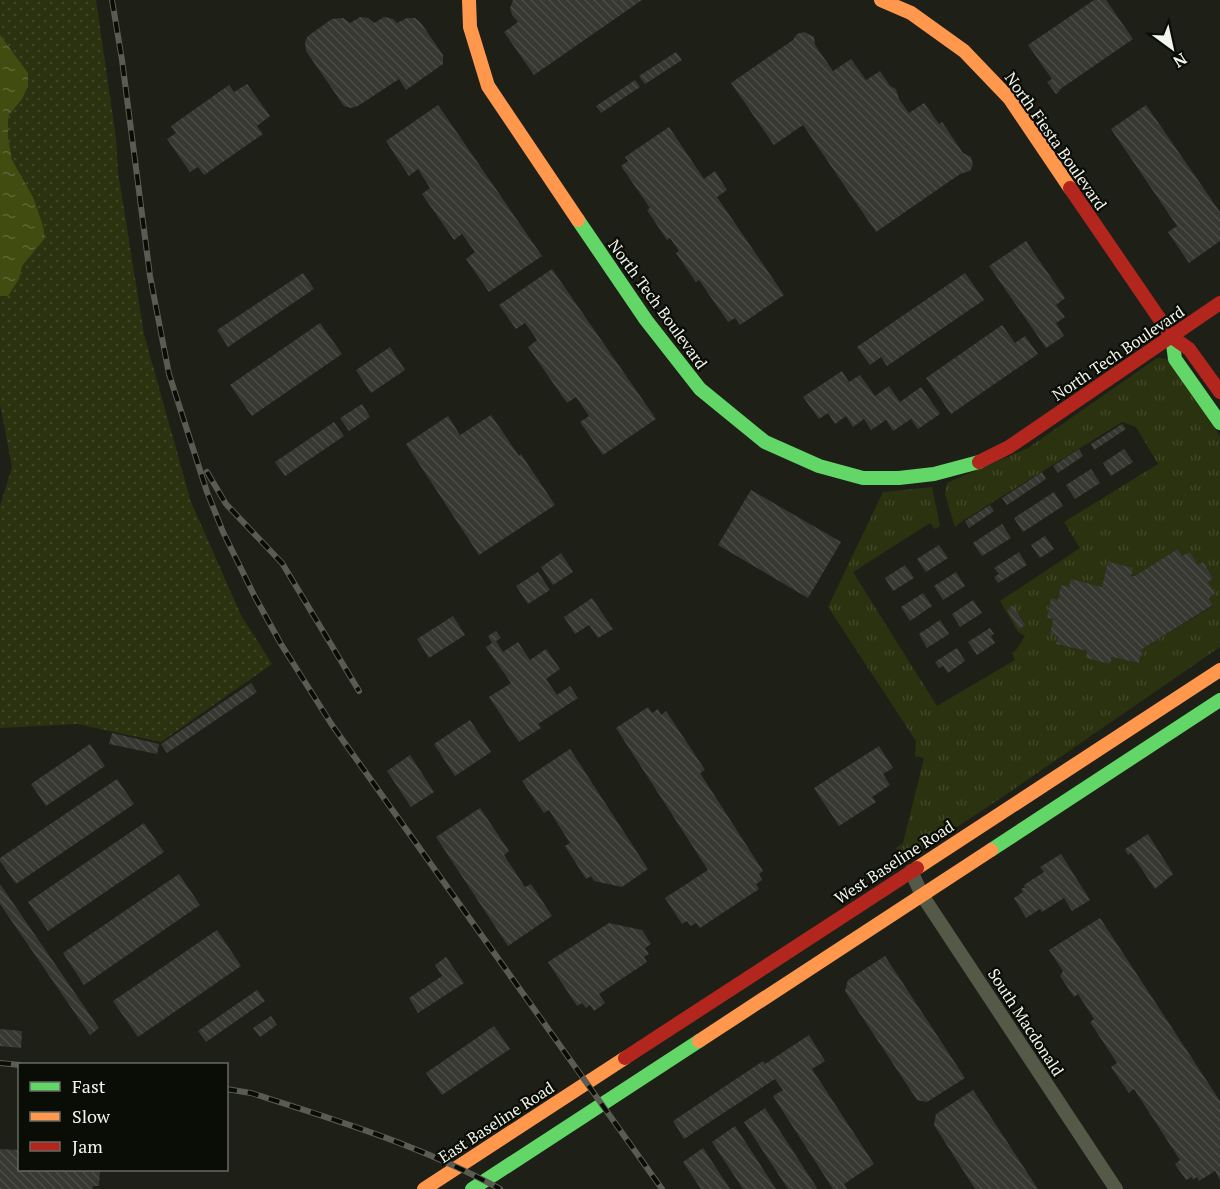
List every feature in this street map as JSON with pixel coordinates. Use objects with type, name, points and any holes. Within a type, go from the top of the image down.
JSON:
[{"type":"main road","name":"North Tech Boulevard","points":[[469,0],[470,27],[488,86],[646,320],[700,389],[726,412],[765,442],[819,466],[863,478],[899,478],[934,474],[977,463],[1009,447],[1220,303]]},
{"type":"main road","name":"North Fiesta Boulevard","points":[[881,0],[911,13],[964,51],[1010,99],[1172,337],[1189,349],[1220,392]]},
{"type":"main road","name":"North Fiesta Boulevard","points":[[1172,337],[1175,359],[1220,423]]},
{"type":"main road","name":"West Baseline Road","points":[[586,1082],[1220,670]]},
{"type":"main road","points":[[1156,742],[1156,731],[1161,723],[1203,694],[1220,678]]},
{"type":"main road","points":[[472,1189],[1220,700]]},
{"type":"main road","points":[[705,1005],[720,1026]]},
{"type":"main road","name":"East Baseline Road","points":[[424,1189],[586,1082]]},
{"type":"street","name":"South Macdonald","points":[[911,872],[922,895],[1116,1189]]},
{"type":"green space","points":[[0,0],[96,0],[116,138],[118,172],[144,334],[191,502],[241,615],[272,664],[161,742],[77,724],[0,728],[0,506],[12,467],[0,404]]},
{"type":"green space","points":[[1157,358],[1168,359],[1220,436],[1220,647],[998,800],[905,861],[896,848],[903,843],[924,758],[915,756],[916,741],[828,607],[883,492],[932,487],[940,526],[935,529],[930,523],[853,572],[937,706],[1015,660],[1012,653],[1025,636],[1018,632],[1000,601],[1080,548],[1064,522],[1158,464],[1136,427],[1122,422],[955,527],[945,494],[947,483],[1028,448]],"holes":[[[1178,550],[1182,556],[1190,552],[1198,565],[1203,562],[1213,578],[1208,582],[1215,594],[1209,598],[1213,606],[1142,649],[1139,663],[1112,657],[1110,664],[1086,658],[1087,651],[1056,644],[1058,636],[1050,633],[1053,619],[1047,617],[1051,599],[1058,600],[1061,585],[1069,587],[1071,579],[1102,587],[1133,568],[1131,576],[1135,576]]]},
{"type":"water","points":[[0,35],[28,73],[28,86],[22,99],[8,116],[8,138],[12,160],[33,197],[45,238],[22,266],[19,279],[8,296],[0,296]]},
{"type":"building","points":[[513,0],[642,0],[534,75],[504,32],[518,22],[510,8]]},
{"type":"building","points":[[1094,0],[1106,0],[1133,39],[1056,94],[1047,82],[1052,79],[1028,45]]},
{"type":"building","points":[[360,17],[368,18],[374,23],[384,17],[393,19],[397,23],[407,18],[415,18],[443,55],[443,64],[406,90],[399,79],[358,106],[351,108],[344,106],[306,51],[305,42],[308,36],[332,19],[343,18],[350,23]]},
{"type":"building","points":[[804,32],[814,37],[815,45],[833,71],[851,59],[866,80],[880,71],[890,86],[896,89],[899,99],[909,113],[924,103],[939,124],[942,122],[963,153],[971,157],[973,165],[970,171],[960,174],[876,232],[803,125],[774,145],[731,83],[793,40],[797,34]]},
{"type":"building","points":[[676,52],[682,60],[645,84],[639,76]]},
{"type":"building","points":[[635,80],[640,87],[601,113],[596,106]]},
{"type":"building","points":[[247,84],[270,116],[257,126],[263,134],[204,175],[198,167],[190,172],[167,139],[176,133],[171,126],[229,85],[234,92]]},
{"type":"building","points":[[438,105],[542,256],[489,292],[466,259],[475,252],[462,234],[454,240],[422,194],[430,188],[418,169],[409,176],[386,141]]},
{"type":"building","points":[[1146,105],[1220,212],[1220,241],[1189,263],[1168,232],[1177,226],[1111,129]]},
{"type":"building","points":[[669,127],[704,179],[715,171],[727,190],[717,197],[784,295],[740,325],[735,318],[728,322],[699,280],[696,282],[676,253],[679,251],[670,238],[667,240],[647,210],[650,208],[621,166],[628,161],[625,157]]},
{"type":"building","points":[[1026,241],[1065,298],[1056,305],[1065,317],[1056,323],[1064,336],[1046,348],[989,266]]},
{"type":"building","points":[[552,269],[656,419],[603,455],[580,422],[589,416],[576,397],[567,403],[528,347],[537,340],[525,323],[516,329],[499,305]]},
{"type":"building","points":[[303,273],[314,289],[228,347],[217,330]]},
{"type":"building","points":[[965,273],[984,300],[887,366],[881,357],[870,365],[857,347]]},
{"type":"building","points":[[320,323],[342,354],[252,416],[230,385]]},
{"type":"building","points":[[1002,325],[1015,343],[1025,336],[1038,354],[951,414],[926,378]]},
{"type":"building","points":[[390,347],[405,370],[371,393],[356,370]]},
{"type":"building","points":[[842,371],[849,382],[860,375],[875,396],[889,386],[900,402],[921,387],[940,414],[918,429],[911,419],[893,431],[886,420],[871,430],[864,419],[853,427],[846,416],[835,424],[828,413],[819,419],[803,397]]},
{"type":"building","points":[[362,404],[370,417],[349,431],[340,418]]},
{"type":"building","points":[[491,415],[519,456],[521,454],[555,505],[479,555],[406,444],[448,416],[460,435]]},
{"type":"building","points":[[334,422],[344,436],[285,476],[275,462]]},
{"type":"building","points":[[1122,424],[1126,429],[1094,450],[1091,444]]},
{"type":"building","points":[[1079,449],[1083,456],[1058,473],[1053,466]]},
{"type":"building","points":[[1124,449],[1133,462],[1111,476],[1103,463]]},
{"type":"building","points":[[1091,469],[1100,483],[1075,499],[1066,485]]},
{"type":"building","points":[[1042,472],[1046,479],[1007,505],[1002,498]]},
{"type":"building","points":[[751,490],[841,542],[808,598],[718,545]]},
{"type":"building","points":[[1054,492],[1063,506],[1023,532],[1014,518]]},
{"type":"building","points":[[990,505],[994,511],[969,528],[965,521]]},
{"type":"building","points":[[1002,524],[1011,538],[982,556],[973,543]]},
{"type":"building","points":[[1045,536],[1054,549],[1040,558],[1031,545]]},
{"type":"building","points":[[939,545],[948,558],[926,572],[917,559]]},
{"type":"building","points":[[1178,549],[1182,556],[1190,552],[1198,565],[1203,562],[1213,578],[1208,582],[1215,594],[1209,598],[1213,605],[1142,649],[1139,663],[1112,657],[1110,664],[1086,658],[1087,651],[1056,644],[1058,636],[1050,634],[1053,619],[1047,618],[1051,598],[1058,600],[1061,585],[1069,587],[1071,579],[1102,587],[1108,562],[1133,568],[1131,576],[1135,576]]},
{"type":"building","points":[[1019,552],[1027,565],[998,583],[994,577],[999,574],[994,568]]},
{"type":"building","points":[[561,553],[573,572],[553,585],[541,567]]},
{"type":"building","points":[[905,565],[914,578],[893,591],[885,578]]},
{"type":"building","points":[[538,572],[550,590],[528,604],[516,586]]},
{"type":"building","points":[[956,572],[965,586],[943,600],[934,586]]},
{"type":"building","points":[[923,593],[932,606],[910,621],[901,607]]},
{"type":"building","points":[[592,598],[613,629],[598,638],[589,625],[575,634],[564,617]]},
{"type":"building","points":[[973,600],[982,613],[960,627],[952,614]]},
{"type":"building","points":[[1013,606],[1025,625],[1019,629],[1007,610]]},
{"type":"building","points":[[453,616],[465,635],[429,658],[417,639]]},
{"type":"building","points":[[940,620],[949,634],[927,648],[919,634]]},
{"type":"building","points":[[990,628],[994,634],[991,636],[995,643],[977,655],[968,642]]},
{"type":"building","points":[[496,631],[501,638],[496,641],[503,652],[518,642],[530,660],[546,649],[560,669],[546,679],[557,695],[570,686],[578,698],[538,724],[541,728],[519,742],[489,697],[511,683],[486,647],[492,643],[488,636]]},
{"type":"building","points":[[957,648],[965,661],[948,673],[943,666],[939,668],[935,662]]},
{"type":"building","points":[[251,683],[257,692],[167,753],[161,744]]},
{"type":"building","points":[[648,707],[652,713],[658,709],[661,715],[666,711],[705,770],[700,773],[763,871],[759,874],[762,880],[756,884],[759,889],[700,928],[696,923],[691,926],[687,921],[682,924],[665,898],[708,870],[616,728]]},
{"type":"building","points":[[470,720],[491,752],[455,776],[434,744]]},
{"type":"building","points":[[112,733],[159,744],[157,754],[109,744]]},
{"type":"building","points":[[90,744],[105,766],[46,806],[31,784]]},
{"type":"building","points":[[879,746],[893,768],[883,774],[890,785],[872,797],[876,802],[839,826],[814,788]]},
{"type":"building","points":[[570,749],[648,869],[622,887],[594,881],[591,876],[586,879],[565,846],[570,843],[549,810],[544,813],[522,781]]},
{"type":"building","points":[[410,755],[434,792],[411,807],[387,771]]},
{"type":"building","points":[[117,779],[134,804],[16,884],[0,858]]},
{"type":"building","points":[[480,808],[509,851],[504,855],[525,887],[531,884],[552,916],[508,946],[436,837]]},
{"type":"building","points":[[144,823],[164,852],[48,931],[28,902]]},
{"type":"building","points":[[1148,834],[1173,874],[1155,889],[1131,853],[1128,855],[1125,849]]},
{"type":"building","points":[[1061,854],[1090,900],[1072,911],[1064,898],[1042,912],[1040,909],[1026,918],[1014,898],[1023,892],[1021,889],[1025,887],[1024,885],[1044,872],[1040,867]]},
{"type":"building","points":[[179,874],[200,905],[84,985],[63,953]]},
{"type":"building","points":[[0,884],[99,1028],[90,1035],[0,904]]},
{"type":"building","points":[[1100,918],[1220,1101],[1220,1180],[1215,1171],[1199,1181],[1197,1177],[1193,1180],[1192,1177],[1186,1180],[1175,1164],[1180,1160],[1134,1089],[1129,1093],[1111,1067],[1117,1063],[1090,1022],[1094,1019],[1078,994],[1074,997],[1060,976],[1063,971],[1049,950]]},
{"type":"building","points":[[609,923],[642,930],[651,944],[645,948],[649,954],[644,957],[647,962],[599,994],[605,1003],[594,1011],[590,1005],[586,1008],[582,1003],[577,1006],[548,962]]},
{"type":"building","points":[[217,930],[241,966],[138,1037],[113,1001]]},
{"type":"building","points":[[885,956],[965,1078],[927,1102],[917,1100],[845,991],[848,980]]},
{"type":"building","points":[[446,957],[464,983],[418,1013],[409,998],[442,976],[435,965]]},
{"type":"building","points":[[257,990],[265,1001],[206,1042],[198,1031]]},
{"type":"building","points":[[271,1016],[277,1025],[260,1037],[253,1028]]},
{"type":"building","points":[[494,1026],[510,1049],[442,1095],[426,1073]]},
{"type":"building","points":[[0,1029],[22,1031],[21,1048],[0,1046]]},
{"type":"building","points":[[809,1035],[825,1061],[812,1069],[874,1164],[844,1184],[847,1189],[833,1189],[773,1096],[783,1090],[775,1079],[684,1139],[673,1121],[763,1061],[765,1064]]},
{"type":"building","points":[[973,1090],[1038,1189],[975,1189],[934,1125],[936,1114]]},
{"type":"building","points":[[765,1108],[816,1189],[788,1189],[744,1122]]},
{"type":"building","points":[[735,1126],[776,1189],[743,1189],[712,1142]]},
{"type":"building","points":[[703,1148],[730,1189],[701,1189],[683,1162]]},
{"type":"building","points":[[0,1149],[18,1150],[18,1171],[100,1171],[99,1186],[93,1186],[93,1189],[0,1189]]},
{"type":"railway","points":[[112,0],[150,276],[169,374],[207,492],[223,532],[281,644],[332,725],[662,1189]]},
{"type":"railway","points":[[207,472],[226,504],[282,563],[359,691]]},
{"type":"railway","points":[[0,1063],[18,1065]]},
{"type":"railway","points":[[228,1089],[251,1093],[378,1135],[440,1160],[500,1189]]},
{"type":"traffic: fast","points":[[578,220],[646,320],[700,389],[765,442],[819,466],[863,478],[899,478],[934,474],[979,462]]},
{"type":"traffic: fast","points":[[1172,337],[1175,359],[1220,423]]},
{"type":"traffic: fast","points":[[991,850],[1220,700]]},
{"type":"traffic: fast","points":[[472,1189],[699,1041]]},
{"type":"traffic: slow","points":[[469,0],[470,27],[488,86],[578,220]]},
{"type":"traffic: slow","points":[[881,0],[911,13],[964,51],[1010,99],[1070,188]]},
{"type":"traffic: slow","points":[[917,868],[1220,670]]},
{"type":"traffic: slow","points":[[699,1041],[991,850]]},
{"type":"traffic: slow","points":[[424,1189],[625,1058]]},
{"type":"traffic: jam","points":[[1070,188],[1172,337],[1189,349],[1220,392]]},
{"type":"traffic: jam","points":[[979,462],[1009,447],[1220,303]]},
{"type":"traffic: jam","points":[[625,1058],[917,868]]}]
